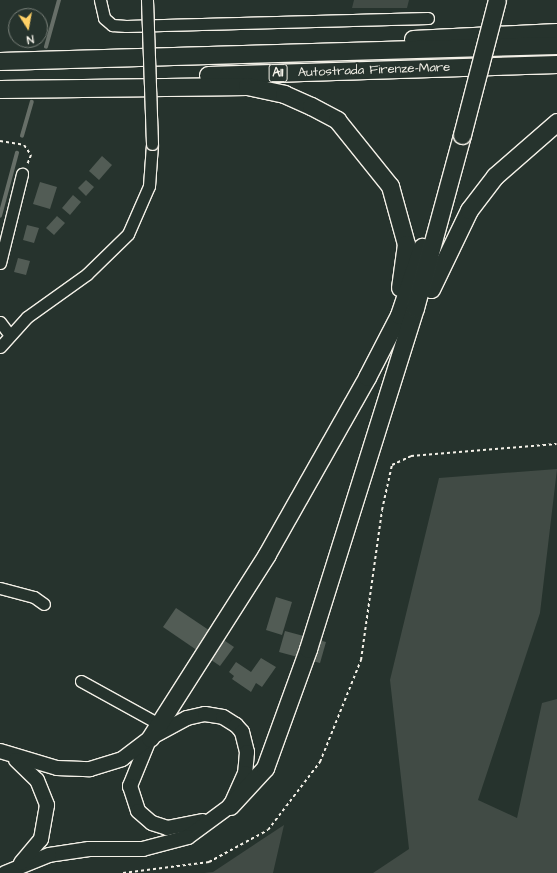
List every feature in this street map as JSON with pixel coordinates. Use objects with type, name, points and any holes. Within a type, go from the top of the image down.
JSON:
[{"type":"highway","points":[[227,808],[260,775],[271,756],[415,308],[458,134],[486,0]]},
{"type":"highway","points":[[154,731],[267,554],[367,377],[399,315],[458,134],[497,0]]},
{"type":"highway","points":[[293,51],[458,35],[557,32]]},
{"type":"highway","name":"Autostrada Firenze-Mare","points":[[0,61],[293,51],[557,45]]},
{"type":"highway","name":"Autostrada Firenze-Mare","points":[[0,82],[557,64]]},
{"type":"highway","points":[[0,89],[247,86],[284,94],[337,120],[390,186],[406,244],[399,294],[367,377]]},
{"type":"highway","points":[[382,408],[446,251],[469,210],[495,176],[557,122]]},
{"type":"main road","points":[[6,753],[57,768],[90,769],[122,759],[154,731],[187,718],[205,714],[223,717],[236,725],[245,741],[247,764],[227,808],[176,842],[143,849],[64,852],[9,871]]},
{"type":"main road","points":[[154,731],[130,786],[132,799],[144,818],[160,827],[177,828],[227,808]]},
{"type":"main road","points":[[6,753],[42,787],[47,812],[41,839],[9,871]]},
{"type":"street","points":[[100,0],[104,18],[112,25],[126,26],[428,18]]},
{"type":"street","points":[[0,347],[9,334],[26,316],[87,274],[128,234],[149,186],[152,144],[147,0]]},
{"type":"street","points":[[0,263],[22,174]]},
{"type":"street","points":[[0,322],[9,334]]},
{"type":"street","points":[[0,588],[34,597],[44,604]]},
{"type":"street","points":[[81,681],[154,731]]},
{"type":"path","points":[[0,141],[24,145],[31,155],[22,174]]},
{"type":"path","points":[[123,873],[209,862],[268,830],[320,762],[361,660],[382,510],[392,465],[411,456],[557,444]]},
{"type":"shaded area","points":[[354,0],[409,0],[407,8],[352,8]]},
{"type":"shaded area","points":[[557,469],[540,613],[478,800],[517,818],[542,703],[557,699],[557,873],[373,873],[409,849],[390,680],[439,478]]},
{"type":"shaded area","points":[[284,825],[273,873],[204,873],[213,872]]},
{"type":"building","points":[[102,156],[112,165],[99,180],[89,171]]},
{"type":"building","points":[[86,180],[94,187],[86,196],[78,188]]},
{"type":"building","points":[[40,182],[57,187],[50,209],[33,204]]},
{"type":"building","points":[[73,195],[81,202],[70,215],[62,208]]},
{"type":"building","points":[[57,216],[65,223],[54,235],[46,228]]},
{"type":"building","points":[[27,225],[39,228],[34,243],[23,240]]},
{"type":"building","points":[[18,258],[30,261],[26,275],[14,272]]},
{"type":"building","points":[[276,597],[292,602],[282,635],[266,630]]},
{"type":"building","points":[[176,608],[234,647],[220,666],[163,627]]},
{"type":"building","points":[[285,631],[326,642],[320,663],[279,652]]},
{"type":"building","points":[[261,658],[276,667],[262,687],[256,683],[251,692],[232,679],[234,676],[229,672],[236,662],[251,672]]},
{"type":"waterway","points":[[48,40],[59,0]]},
{"type":"waterway","points":[[22,136],[32,102]]},
{"type":"waterway","points":[[0,216],[17,153]]}]
